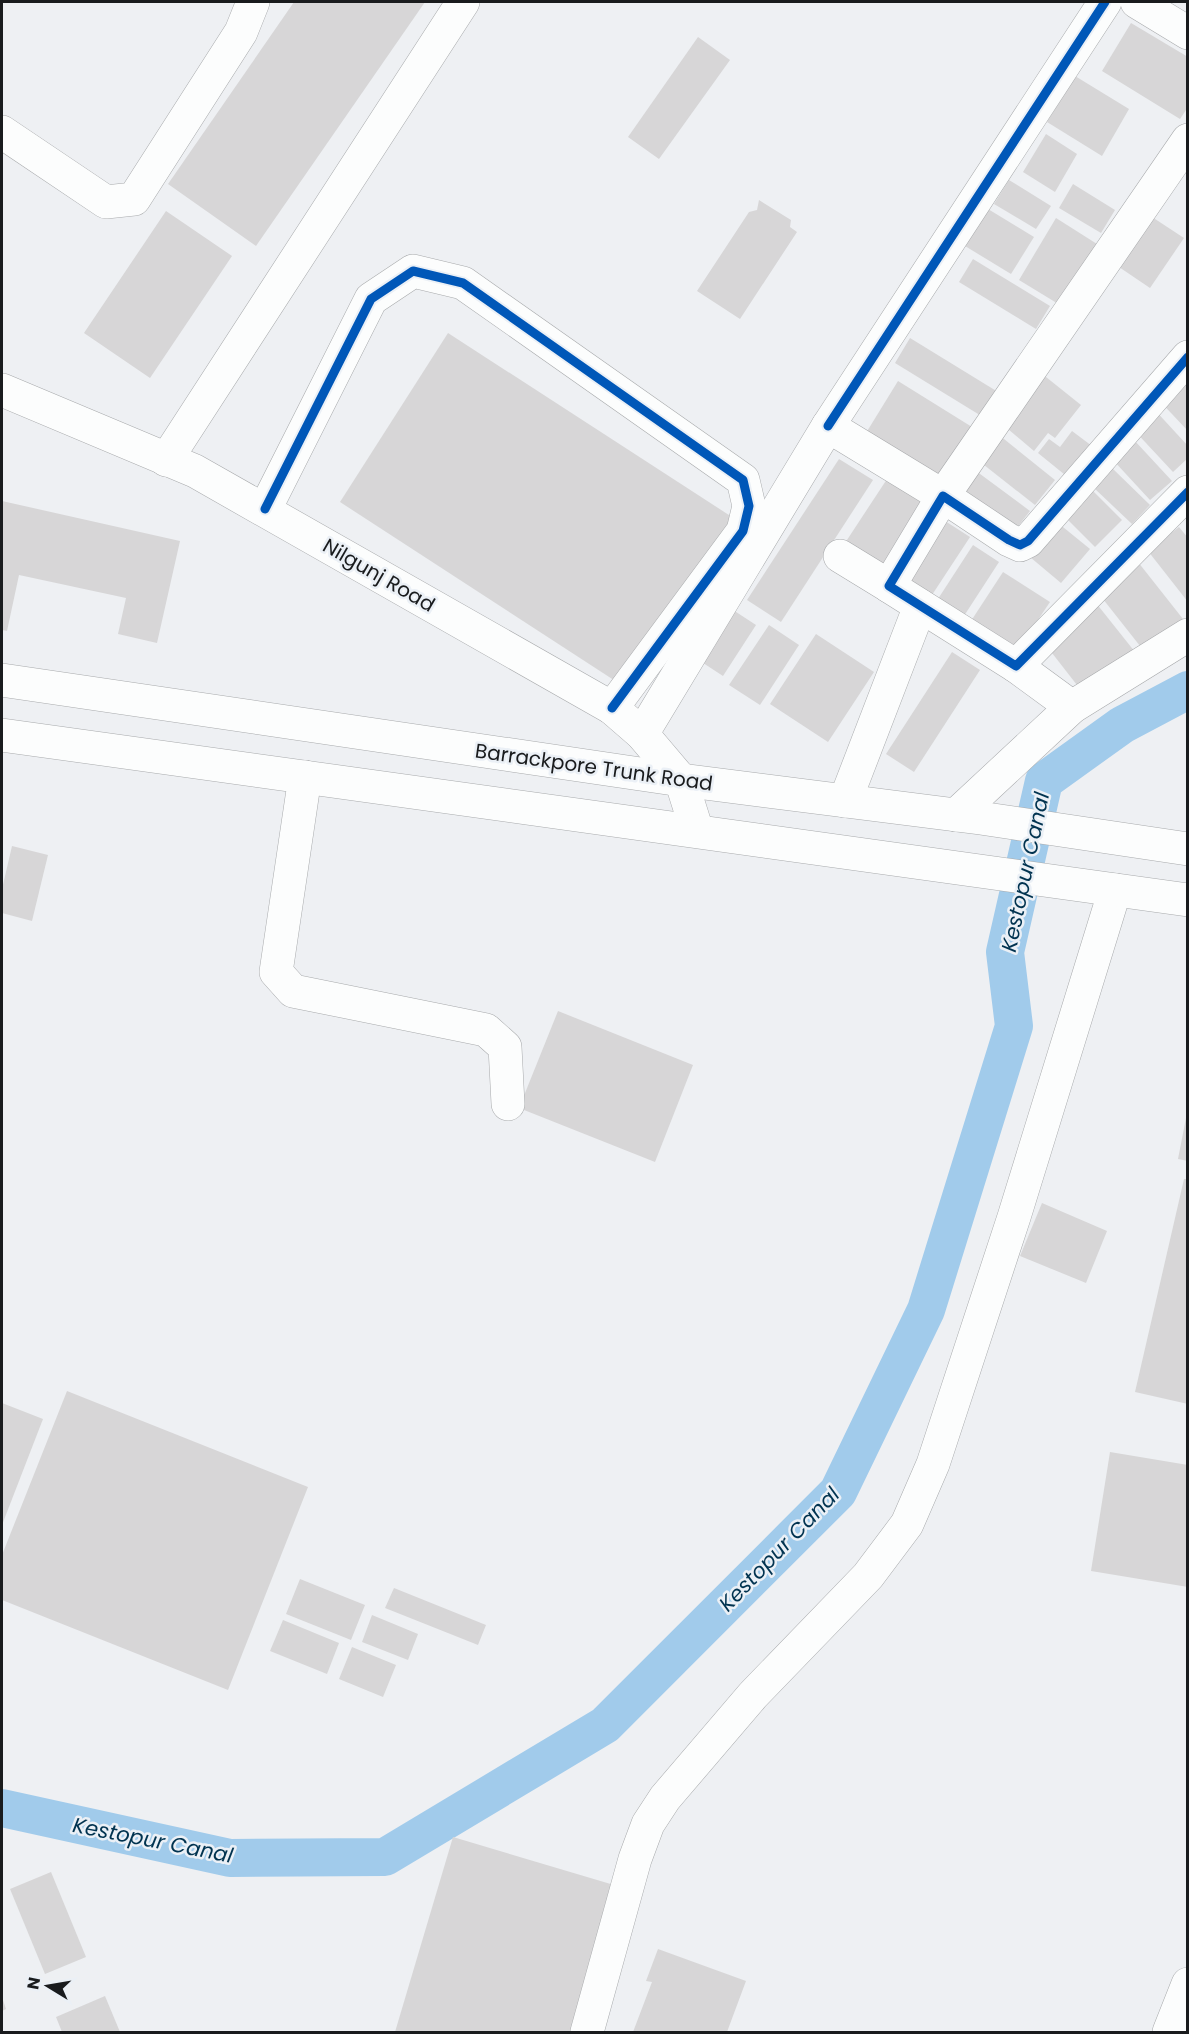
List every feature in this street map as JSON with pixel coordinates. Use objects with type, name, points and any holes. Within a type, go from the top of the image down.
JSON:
[{"type":"street","points":[[2,132],[106,202],[134,199],[241,32],[253,2]]},
{"type":"street","points":[[166,459],[464,2]]},
{"type":"street","points":[[642,734],[828,426],[1106,2]]},
{"type":"street","points":[[1137,2],[1188,33]]},
{"type":"street","points":[[889,586],[943,496],[1188,140]]},
{"type":"street","points":[[265,509],[370,299],[413,271],[463,283],[743,480],[749,506],[743,531],[612,708]]},
{"type":"street","points":[[828,426],[943,496],[1008,540],[1020,545],[1028,541],[1188,357]]},
{"type":"street","name":"Nilgunj Road","points":[[2,390],[195,471],[612,708],[642,734],[681,780],[697,831]]},
{"type":"street","points":[[1016,666],[1188,492]]},
{"type":"street","points":[[840,556],[1016,666],[1072,707]]},
{"type":"street","points":[[844,801],[920,606]]},
{"type":"street","points":[[968,817],[1072,707],[1188,635]]},
{"type":"street","name":"Barrackpore Trunk Road","points":[[2,680],[681,780],[968,817],[1188,849]]},
{"type":"street","points":[[2,735],[1188,900]]},
{"type":"street","points":[[305,777],[276,972],[293,991],[486,1030],[505,1047],[508,1104]]},
{"type":"street","points":[[587,2032],[635,1859],[648,1824],[665,1798],[753,1695],[868,1576],[907,1524],[933,1464],[1004,1251],[1115,890]]},
{"type":"street","points":[[1169,2032],[1188,1983]]},
{"type":"building","points":[[294,2],[425,2],[256,246],[168,184]]},
{"type":"building","points":[[1131,23],[1188,57],[1188,107],[1180,119],[1102,71]]},
{"type":"building","points":[[698,37],[730,60],[659,159],[628,137]]},
{"type":"building","points":[[1075,76],[1129,109],[1102,156],[1047,122]]},
{"type":"building","points":[[1046,134],[1077,154],[1055,192],[1023,172]]},
{"type":"building","points":[[1009,180],[1051,206],[1036,229],[994,204]]},
{"type":"building","points":[[1073,184],[1115,210],[1101,233],[1059,208]]},
{"type":"building","points":[[759,200],[791,220],[790,227],[797,232],[740,319],[697,291],[749,212],[757,210]]},
{"type":"building","points":[[988,209],[1034,237],[1011,274],[965,246]]},
{"type":"building","points":[[166,211],[232,256],[150,378],[84,333]]},
{"type":"building","points":[[1152,217],[1184,238],[1150,288],[1119,267]]},
{"type":"building","points":[[1056,218],[1097,244],[1060,305],[1019,280]]},
{"type":"building","points":[[973,259],[1050,306],[1036,329],[959,282]]},
{"type":"building","points":[[448,333],[732,517],[623,686],[340,502]]},
{"type":"building","points":[[910,338],[998,392],[983,417],[895,363]]},
{"type":"building","points":[[1188,372],[1188,431],[1155,396]]},
{"type":"building","points":[[1041,373],[1081,405],[1055,438],[1048,433],[1034,451],[1002,424]]},
{"type":"building","points":[[898,381],[972,427],[941,479],[866,433]]},
{"type":"building","points":[[1153,408],[1188,446],[1188,458],[1173,472],[1132,428]]},
{"type":"building","points":[[1072,431],[1100,452],[1075,483],[1038,453],[1049,439],[1060,447]]},
{"type":"building","points":[[999,435],[1055,480],[1035,505],[979,461]]},
{"type":"building","points":[[1134,440],[1172,481],[1150,500],[1113,460]]},
{"type":"building","points":[[839,459],[873,480],[781,622],[747,600]]},
{"type":"building","points":[[972,468],[1030,511],[1013,533],[956,490]]},
{"type":"building","points":[[1112,468],[1150,505],[1132,524],[1093,487]]},
{"type":"building","points":[[891,473],[928,497],[882,568],[845,543]]},
{"type":"building","points":[[1091,489],[1122,520],[1095,547],[1064,516]]},
{"type":"building","points":[[2,501],[180,541],[157,643],[118,634],[126,598],[19,575],[7,631],[2,630]]},
{"type":"building","points":[[945,521],[970,537],[930,598],[905,582]]},
{"type":"building","points":[[1058,523],[1090,549],[1061,583],[1030,557]]},
{"type":"building","points":[[1179,527],[1188,538],[1188,602],[1148,551]]},
{"type":"building","points":[[973,545],[999,562],[962,619],[936,602]]},
{"type":"building","points":[[1138,562],[1183,619],[1144,651],[1099,594]]},
{"type":"building","points":[[1003,572],[1050,602],[1017,651],[971,621]]},
{"type":"building","points":[[1096,603],[1135,652],[1084,694],[1045,644]]},
{"type":"building","points":[[730,608],[756,625],[723,676],[697,659]]},
{"type":"building","points":[[769,625],[799,645],[760,705],[729,685]]},
{"type":"building","points":[[816,634],[874,672],[828,742],[770,704]]},
{"type":"building","points":[[952,652],[980,670],[914,772],[886,754]]},
{"type":"building","points":[[12,846],[48,855],[32,921],[2,913],[2,889]]},
{"type":"building","points":[[558,1011],[693,1065],[655,1162],[519,1108]]},
{"type":"building","points":[[1186,1118],[1188,1118],[1188,1161],[1178,1159]]},
{"type":"building","points":[[1184,1179],[1188,1179],[1188,1404],[1135,1392]]},
{"type":"building","points":[[1042,1203],[1107,1231],[1086,1283],[1020,1256]]},
{"type":"building","points":[[67,1391],[308,1487],[228,1690],[2,1600],[2,1555]]},
{"type":"building","points":[[2,1403],[43,1419],[2,1525]]},
{"type":"building","points":[[1110,1452],[1188,1465],[1188,1587],[1091,1571]]},
{"type":"building","points":[[300,1579],[365,1605],[351,1640],[286,1614]]},
{"type":"building","points":[[394,1588],[486,1625],[478,1645],[385,1608]]},
{"type":"building","points":[[372,1615],[418,1634],[408,1660],[362,1642]]},
{"type":"building","points":[[283,1620],[339,1643],[327,1674],[270,1651]]},
{"type":"building","points":[[352,1647],[396,1665],[383,1697],[339,1679]]},
{"type":"building","points":[[453,1837],[614,1885],[570,2032],[395,2032]]},
{"type":"building","points":[[51,1872],[86,1957],[45,1974],[10,1889]]},
{"type":"building","points":[[658,1949],[746,1981],[727,2032],[633,2032],[652,1982],[646,1981]]},
{"type":"building","points":[[105,1996],[120,2032],[62,2032],[56,2017]]},
{"type":"building","points":[[2,1997],[6,2009],[2,2011]]},
{"type":"waterway","name":"Kestopur Canal","points":[[2,1808],[230,1858],[385,1857],[605,1725],[838,1492],[926,1310],[1014,1026],[1005,952],[1044,781],[1122,725],[1188,690]]},
{"type":"cycle path","points":[[828,426],[1105,2]]},
{"type":"cycle path","points":[[265,509],[371,299],[413,271],[463,283],[743,480],[749,506],[743,531],[612,708]]},
{"type":"cycle path","points":[[1188,357],[1028,541],[1020,545],[1009,540],[943,496],[889,586],[1016,666],[1188,492]]}]
